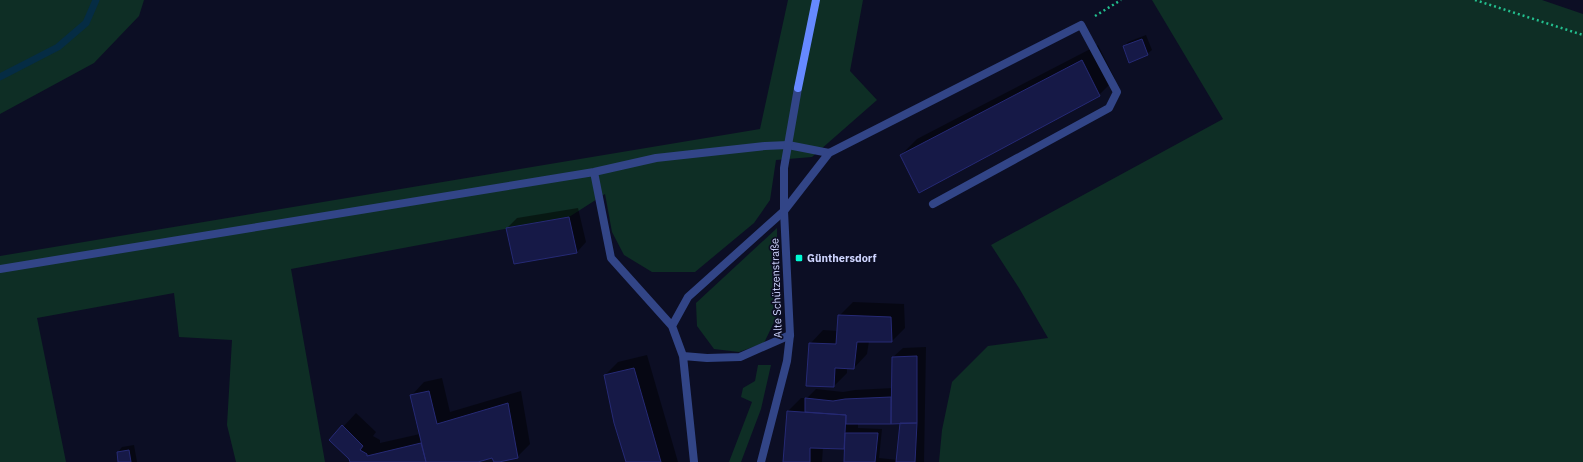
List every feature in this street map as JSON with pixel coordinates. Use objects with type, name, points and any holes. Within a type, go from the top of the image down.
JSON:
[{"type":"street","name":"Alte Schützenstraße","points":[[761,462],[787,361],[790,335],[784,211],[784,168],[798,88],[816,0]]},
{"type":"street","points":[[672,326],[688,297],[784,211],[829,153],[1081,25],[1117,92],[1109,108],[933,204]]},
{"type":"street","points":[[0,269],[594,172],[656,158],[788,144],[829,153]]},
{"type":"street","points":[[594,172],[611,258],[672,326],[683,356],[694,462]]},
{"type":"street","points":[[683,356],[707,358],[740,357],[790,335]]},
{"type":"path","points":[[1081,25],[1121,0]]},
{"type":"path","points":[[1475,0],[1583,35]]},
{"type":"green space","points":[[0,0],[144,0],[139,16],[94,63],[0,114]]},
{"type":"green space","points":[[788,0],[863,0],[850,71],[877,100],[812,157],[776,160],[770,200],[754,223],[695,272],[652,272],[624,255],[612,232],[605,194],[569,217],[291,269],[325,462],[236,462],[227,425],[232,340],[179,337],[174,293],[37,318],[66,462],[0,462],[0,256],[760,129]]},
{"type":"green space","points":[[1152,0],[1542,0],[1583,14],[1583,462],[939,462],[942,430],[952,382],[988,346],[1048,338],[1019,288],[991,245],[1223,119]]},
{"type":"green space","points":[[777,228],[777,316],[764,343],[739,352],[714,349],[697,326],[696,303]]},
{"type":"green space","points":[[758,365],[771,365],[761,409],[741,462],[729,462],[752,402],[741,397],[743,388],[755,381]]},
{"type":"building","points":[[1142,39],[1148,55],[1129,63],[1123,46]]},
{"type":"building","points":[[1082,60],[1100,96],[919,193],[900,155]]},
{"type":"building","points":[[569,217],[577,253],[514,264],[506,228]]},
{"type":"building","points":[[838,315],[891,317],[892,342],[857,342],[854,369],[835,368],[834,387],[806,386],[809,343],[836,344]]},
{"type":"building","points":[[917,356],[917,423],[891,424],[892,357]]},
{"type":"building","points":[[634,368],[661,462],[626,462],[614,423],[604,375]]},
{"type":"building","points":[[429,391],[437,424],[508,403],[518,458],[499,462],[494,462],[492,458],[478,462],[426,462],[410,395]]},
{"type":"building","points":[[891,397],[891,424],[846,424],[846,415],[805,412],[805,398],[833,401]]},
{"type":"building","points":[[787,411],[846,415],[844,449],[810,448],[810,462],[783,462]]},
{"type":"building","points":[[900,423],[917,423],[915,462],[896,462]]},
{"type":"building","points":[[342,425],[363,446],[360,450],[367,454],[367,456],[421,443],[426,462],[350,462],[349,459],[329,440]]},
{"type":"building","points":[[845,433],[878,433],[875,462],[844,462]]},
{"type":"building","points":[[129,450],[131,462],[118,462],[117,452]]},
{"type":"waterway","points":[[0,77],[58,47],[86,23],[96,0]]},
{"type":"place","name":"Günthersdorf","points":[[799,258]]}]
